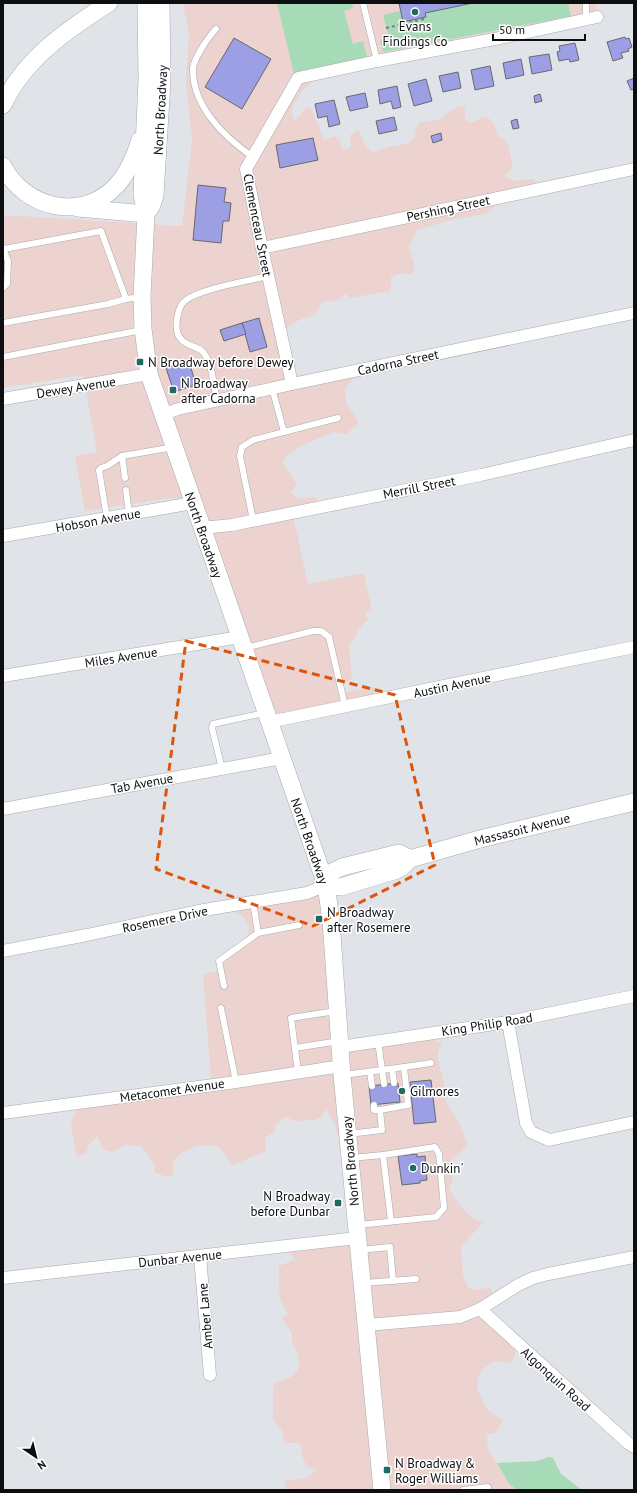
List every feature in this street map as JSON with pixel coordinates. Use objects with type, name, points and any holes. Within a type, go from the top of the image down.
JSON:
[{"type":"main road","points":[[3,105],[15,82],[38,57],[70,30],[109,3]]},
{"type":"main road","name":"North Broadway","points":[[154,5],[147,53],[142,194],[146,214],[134,298],[143,329],[149,374],[162,415],[326,885],[331,920],[337,1011],[357,1238],[367,1325],[382,1490]]},
{"type":"main road","name":"North Broadway","points":[[146,214],[152,205],[155,195],[162,81],[154,5]]},
{"type":"main road","points":[[60,206],[81,205],[91,202],[109,192],[116,185],[128,169],[136,151],[142,130],[146,106]]},
{"type":"main road","points":[[3,166],[15,184],[30,196],[45,203],[60,206],[146,214]]},
{"type":"main road","name":"Massasoit Avenue","points":[[326,885],[341,887],[402,868],[410,859],[480,839],[634,802]]},
{"type":"street","points":[[377,61],[500,38],[592,18]]},
{"type":"street","name":"Clemenceau Street","points":[[292,384],[246,175],[246,169],[298,78],[377,61]]},
{"type":"street","name":"Pershing Street","points":[[262,248],[634,169]]},
{"type":"street","name":"Cadorna Street","points":[[162,415],[178,409],[272,388],[634,313]]},
{"type":"street","name":"Dewey Avenue","points":[[3,399],[149,374]]},
{"type":"street","name":"Merrill Street","points":[[202,528],[232,524],[481,475],[634,440]]},
{"type":"street","name":"Hobson Avenue","points":[[3,536],[193,503]]},
{"type":"street","name":"Miles Avenue","points":[[3,676],[242,643]]},
{"type":"street","name":"Austin Avenue","points":[[268,718],[345,706],[634,647]]},
{"type":"street","name":"Tab Avenue","points":[[3,808],[282,758]]},
{"type":"street","name":"Rosemere Drive","points":[[3,951],[87,935],[198,911],[306,893],[326,885]]},
{"type":"street","name":"King Philip Road","points":[[340,1044],[378,1041],[508,1022],[634,996]]},
{"type":"street","points":[[508,1022],[526,1123],[531,1132],[549,1140],[634,1122]]},
{"type":"street","name":"Metacomet Avenue","points":[[3,1112],[236,1082],[298,1072],[342,1070]]},
{"type":"street","name":"Dunbar Avenue","points":[[3,1278],[357,1238]]},
{"type":"street","name":"Amber Lane","points":[[200,1256],[210,1375]]},
{"type":"street","points":[[367,1325],[460,1317],[480,1309],[518,1285],[533,1278],[634,1257]]},
{"type":"street","name":"Algonquin Road","points":[[480,1309],[634,1447]]},
{"type":"lane","points":[[363,3],[377,61]]},
{"type":"lane","points":[[586,3],[592,18]]},
{"type":"lane","points":[[216,28],[207,38],[193,67],[195,90],[208,115],[238,147],[253,157]]},
{"type":"lane","points":[[3,288],[7,284],[5,269],[8,261],[3,248],[101,231],[134,298],[3,323]]},
{"type":"lane","points":[[217,401],[208,359],[198,348],[186,344],[180,339],[177,332],[179,310],[184,301],[196,294],[268,276]]},
{"type":"lane","points":[[3,356],[143,329]]},
{"type":"lane","points":[[272,388],[284,432]]},
{"type":"lane","points":[[253,520],[240,456],[242,447],[253,440],[338,418]]},
{"type":"lane","points":[[107,518],[99,470],[122,456],[174,447]]},
{"type":"lane","points":[[122,456],[125,478]]},
{"type":"lane","points":[[126,490],[129,514]]},
{"type":"lane","points":[[242,643],[313,631],[321,631],[329,637],[345,706]]},
{"type":"lane","points":[[222,769],[212,728],[213,724],[268,718]]},
{"type":"lane","points":[[252,902],[258,933]]},
{"type":"lane","points":[[224,986],[219,961],[258,933],[299,924]]},
{"type":"lane","points":[[221,1008],[236,1082]]},
{"type":"lane","points":[[298,1072],[291,1018],[337,1011]]},
{"type":"lane","points":[[378,1041],[384,1084]]},
{"type":"lane","points":[[295,1048],[340,1044]]},
{"type":"lane","points":[[342,1070],[370,1072],[431,1063]]},
{"type":"lane","points":[[374,1105],[374,1110],[380,1110],[387,1106],[408,1106],[404,1067]]},
{"type":"lane","points":[[392,1069],[394,1083]]},
{"type":"lane","points":[[370,1072],[372,1086]]},
{"type":"lane","points":[[348,1134],[382,1130],[380,1110]]},
{"type":"lane","points":[[350,1158],[384,1155],[435,1147],[439,1154],[444,1208],[436,1217],[391,1221],[357,1238]]},
{"type":"lane","points":[[384,1155],[391,1221]]},
{"type":"lane","points":[[357,1238],[390,1247],[393,1281]]},
{"type":"lane","points":[[362,1283],[416,1279]]},
{"type":"lane","points":[[464,1490],[488,1487]]},
{"type":"path","points":[[386,28],[424,19],[424,17]]},
{"type":"highlighted area","points":[[186,641],[395,695],[435,865],[313,926],[156,869]]},
{"type":"shaded area","points":[[183,3],[596,3],[600,22],[308,81],[312,82],[302,91],[292,107],[292,115],[295,121],[306,107],[312,110],[324,140],[335,136],[340,141],[343,150],[347,149],[351,147],[350,135],[356,131],[359,131],[365,145],[373,152],[391,146],[409,143],[414,139],[419,123],[440,119],[455,108],[460,106],[465,107],[465,120],[472,122],[488,117],[495,126],[498,137],[503,138],[507,142],[513,166],[511,170],[505,174],[508,178],[514,181],[535,180],[534,187],[502,199],[488,213],[451,220],[417,230],[409,247],[415,269],[411,274],[398,274],[391,277],[391,287],[389,291],[351,298],[345,294],[339,300],[322,302],[319,309],[310,317],[301,319],[286,328],[279,325],[287,378],[354,377],[345,389],[347,405],[358,420],[358,424],[346,434],[333,432],[299,447],[285,457],[283,464],[297,484],[291,493],[299,499],[317,498],[318,505],[292,511],[308,584],[364,573],[372,611],[365,612],[368,620],[358,630],[354,640],[349,646],[352,679],[339,685],[347,692],[373,687],[375,689],[374,696],[271,718],[190,499],[171,498],[85,511],[75,456],[97,452],[83,375],[3,388],[3,215],[182,226],[192,139],[186,81],[189,33]]},
{"type":"shaded area","points":[[322,885],[338,1047],[433,1039],[442,1044],[438,1052],[438,1059],[446,1091],[446,1102],[460,1124],[467,1144],[462,1151],[452,1159],[448,1169],[453,1179],[449,1190],[463,1209],[473,1218],[483,1223],[461,1246],[463,1275],[468,1288],[474,1290],[488,1288],[492,1289],[492,1295],[486,1306],[517,1339],[515,1356],[512,1363],[495,1361],[482,1369],[478,1377],[477,1388],[485,1406],[490,1412],[503,1420],[498,1430],[493,1434],[486,1434],[488,1449],[509,1484],[517,1490],[300,1490],[285,1488],[285,1480],[304,1479],[316,1471],[315,1469],[307,1467],[303,1458],[300,1443],[284,1443],[283,1433],[273,1418],[273,1388],[275,1383],[291,1377],[298,1370],[299,1362],[297,1352],[292,1341],[292,1333],[282,1319],[288,1314],[280,1300],[279,1285],[279,1266],[296,1259],[289,1253],[283,1251],[356,1231],[346,1132],[338,1136],[333,1120],[326,1109],[322,1117],[315,1120],[293,1121],[286,1116],[275,1126],[275,1131],[265,1138],[266,1151],[233,1165],[218,1146],[197,1146],[182,1152],[173,1162],[173,1175],[168,1177],[155,1173],[154,1164],[141,1146],[126,1145],[112,1152],[104,1150],[97,1136],[89,1145],[86,1153],[77,1157],[71,1126],[73,1117],[80,1104],[211,1080],[203,974],[223,970],[222,959],[242,946],[248,935],[249,925],[242,915],[235,912],[228,913],[229,902]]},
{"type":"green space","points":[[277,3],[352,3],[353,8],[344,11],[353,44],[363,41],[367,57],[294,74]]},
{"type":"green space","points":[[473,3],[568,3],[571,16],[383,52],[380,40],[389,38],[383,15],[400,11],[403,22],[425,17],[425,13]]},
{"type":"green space","points":[[549,1457],[553,1458],[561,1474],[582,1490],[517,1490],[509,1484],[497,1463],[537,1461]]},
{"type":"building","name":"Evans Findings Co","points":[[399,3],[473,3],[425,13],[426,17],[403,22]]},
{"type":"building","points":[[625,37],[626,39],[629,38],[632,47],[628,49],[629,51],[621,53],[623,58],[613,61],[607,42]]},
{"type":"building","points":[[234,38],[271,59],[242,109],[205,87]]},
{"type":"building","points":[[575,43],[579,60],[570,62],[569,59],[559,61],[557,52],[560,51],[559,46]]},
{"type":"building","points":[[549,54],[552,70],[532,74],[529,57]]},
{"type":"building","points":[[521,59],[524,75],[506,79],[503,63]]},
{"type":"building","points":[[490,66],[494,86],[475,90],[471,70]]},
{"type":"building","points":[[458,72],[461,88],[443,92],[439,76]]},
{"type":"building","points":[[634,78],[634,89],[631,90],[627,81]]},
{"type":"building","points":[[426,79],[432,101],[414,106],[408,84]]},
{"type":"building","points":[[397,86],[401,107],[393,109],[391,101],[380,104],[378,90]]},
{"type":"building","points":[[365,93],[368,107],[350,111],[346,97]]},
{"type":"building","points":[[540,94],[542,101],[535,103],[534,96]]},
{"type":"building","points":[[334,100],[340,124],[329,127],[327,116],[318,118],[315,104]]},
{"type":"building","points":[[394,117],[397,130],[379,134],[376,121]]},
{"type":"building","points":[[517,119],[519,128],[513,129],[511,121]]},
{"type":"building","points":[[441,133],[442,140],[433,143],[431,136]]},
{"type":"building","points":[[313,138],[318,160],[280,168],[276,145]]},
{"type":"building","points":[[198,185],[226,188],[224,202],[231,203],[229,221],[223,221],[221,243],[193,240]]},
{"type":"building","points":[[259,318],[267,347],[250,352],[242,323]]},
{"type":"building","points":[[242,323],[246,334],[224,341],[220,330]]},
{"type":"building","points":[[189,361],[196,385],[174,392],[166,368]]},
{"type":"building","points":[[431,1080],[436,1122],[414,1124],[410,1082]]},
{"type":"building","points":[[398,1083],[400,1102],[371,1105],[369,1086]]},
{"type":"building","name":"Dunkin'","points":[[417,1154],[417,1157],[425,1156],[427,1180],[420,1181],[420,1183],[402,1185],[398,1156]]},
{"type":"place","name":"Evans Findings Co","points":[[415,12]]},
{"type":"place","name":"N Broadway before Dewey","points":[[140,362]]},
{"type":"place","name":"N Broadway after Cadorna","points":[[173,390]]},
{"type":"place","name":"N Broadway after Rosemere","points":[[319,919]]},
{"type":"place","name":"Gilmores","points":[[402,1091]]},
{"type":"place","name":"Dunkin'","points":[[413,1168]]},
{"type":"place","name":"N Broadway before Dunbar","points":[[338,1203]]},
{"type":"place","name":"N Broadway & Roger Williams","points":[[387,1470]]}]
